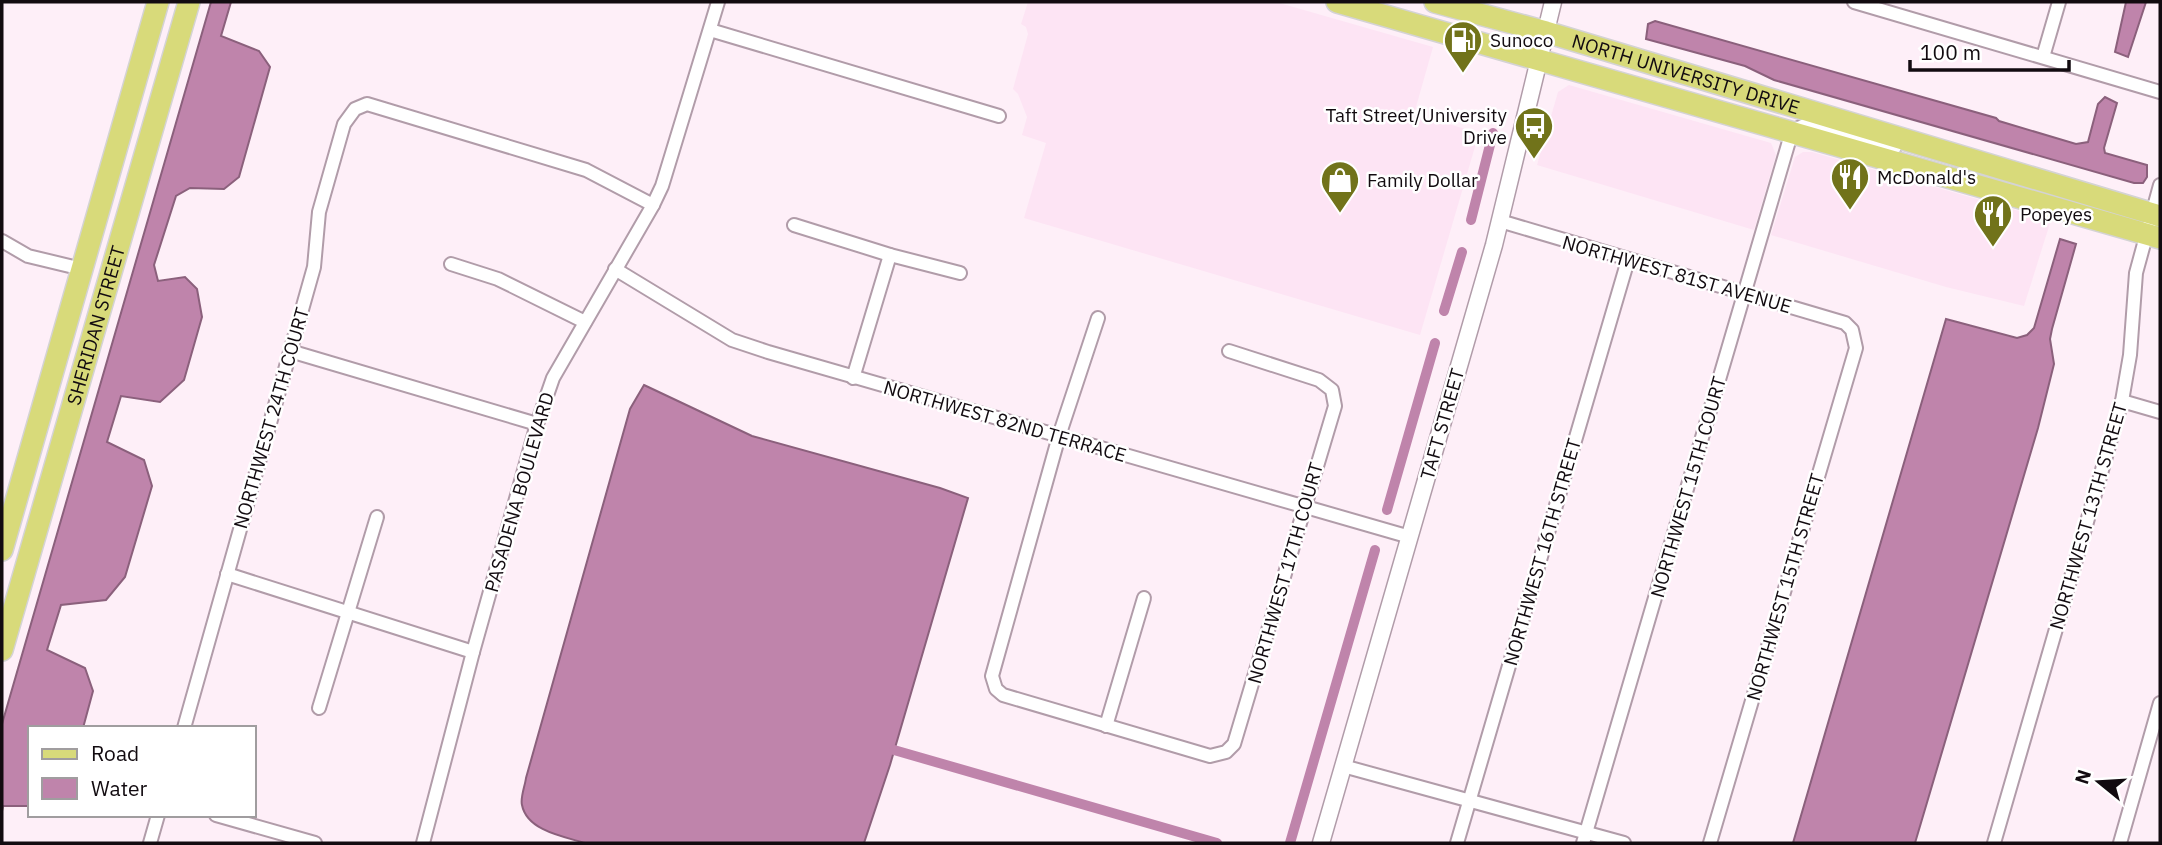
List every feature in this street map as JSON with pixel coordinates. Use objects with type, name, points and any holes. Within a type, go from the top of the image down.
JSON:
[{"type":"main road","name":"SHERIDAN STREET","points":[[2,550],[158,2]]},
{"type":"main road","name":"SHERIDAN STREET","points":[[2,650],[189,2]]},
{"type":"main road","name":"NORTH UNIVERSITY DRIVE","points":[[1337,2],[1927,172],[2155,225]]},
{"type":"main road","name":"NORTH UNIVERSITY DRIVE","points":[[1436,2],[1546,32],[1934,149],[2155,225]]},
{"type":"street","name":"PASADENA BOULEVARD","points":[[423,843],[473,652],[537,424],[553,378],[662,186],[718,2]]},
{"type":"street","name":"TAFT STREET","points":[[1321,843],[1500,221],[1553,2]]},
{"type":"street","points":[[1854,2],[2160,92]]},
{"type":"street","points":[[2043,57],[2059,2]]},
{"type":"street","points":[[710,30],[999,117]]},
{"type":"street","name":"NORTHWEST 24TH COURT","points":[[185,726],[314,267],[319,212],[344,124],[355,109],[367,104],[546,157],[586,170],[653,205]]},
{"type":"street","name":"NORTH UNIVERSITY DRIVE","points":[[1792,131],[1805,125],[1898,148],[1934,149]]},
{"type":"street","name":"NORTHWEST 15TH COURT","points":[[1585,838],[1792,131]]},
{"type":"street","name":"NORTHWEST 13TH STREET","points":[[1994,843],[2122,401],[2130,355],[2136,273],[2155,225],[2160,185]]},
{"type":"street","name":"NORTHWEST 81ST AVENUE","points":[[1500,221],[1845,323],[1852,330]]},
{"type":"street","points":[[794,225],[890,255],[960,273]]},
{"type":"street","points":[[2,242],[28,256],[82,269]]},
{"type":"street","points":[[853,378],[890,255]]},
{"type":"street","name":"NORTHWEST 16TH STREET","points":[[1457,843],[1628,260]]},
{"type":"street","points":[[451,264],[498,279],[585,322]]},
{"type":"street","name":"NORTHWEST 82ND TERRACE","points":[[615,269],[732,340],[853,378],[1410,537]]},
{"type":"street","points":[[1098,318],[1059,436],[992,676],[996,689],[1003,695],[1106,726],[1144,598]]},
{"type":"street","name":"NORTHWEST 15TH STREET","points":[[1710,843],[1856,348],[1852,330]]},
{"type":"street","points":[[290,351],[537,424]]},
{"type":"street","name":"NORTHWEST 17TH COURT","points":[[1106,726],[1210,756],[1226,752],[1234,744],[1335,406],[1332,390],[1319,380],[1229,351]]},
{"type":"street","points":[[2122,401],[2160,412]]},
{"type":"street","points":[[319,708],[377,517]]},
{"type":"street","points":[[227,574],[473,652]]},
{"type":"street","points":[[2120,843],[2160,703]]},
{"type":"street","points":[[1343,766],[1469,801],[1585,838],[1624,843]]},
{"type":"street","points":[[150,843],[157,817]]},
{"type":"street","points":[[223,817],[315,843]]},
{"type":"shaded area","points":[[1028,2],[1276,2],[1433,47],[1414,114],[1479,133],[1420,335],[1024,218],[1046,143],[1022,135],[1027,117],[1018,94],[1013,89],[1028,34],[1026,27],[1021,24]]},
{"type":"shaded area","points":[[1569,85],[1771,143],[1776,155],[1754,230],[1537,165],[1558,92]]},
{"type":"shaded area","points":[[1803,152],[1812,152],[2051,220],[2024,306],[1946,287],[1771,235],[1795,157]]},
{"type":"water","points":[[211,2],[231,2],[221,36],[259,51],[270,67],[239,177],[224,189],[190,188],[176,196],[154,265],[158,281],[185,277],[197,289],[202,317],[184,380],[160,402],[121,396],[107,442],[144,460],[152,486],[125,577],[106,600],[61,605],[47,650],[85,668],[93,691],[84,726],[28,726],[28,806],[3,806],[2,811],[2,724]]},
{"type":"water","points":[[2126,2],[2146,2],[2128,57],[2115,52]]},
{"type":"water","points":[[1655,21],[1996,118],[2076,144],[2088,142],[2098,104],[2105,97],[2117,103],[2104,148],[2105,153],[2147,165],[2147,177],[2143,183],[2134,183],[1774,80],[1745,66],[1646,39],[1648,24]]},
{"type":"water","points":[[2060,239],[2076,244],[2050,339],[2054,364],[2038,428],[1915,843],[1793,843],[1946,319],[2017,338],[2027,335],[2034,328]]},
{"type":"water","points":[[644,385],[752,436],[968,498],[890,765],[864,843],[585,843],[548,832],[525,814],[522,795],[526,778],[630,409]]},
{"type":"waterway","points":[[1471,220],[1493,133]]},
{"type":"waterway","points":[[1444,311],[1462,252]]},
{"type":"waterway","points":[[1387,510],[1435,343]]},
{"type":"waterway","points":[[1290,843],[1375,550]]},
{"type":"waterway","points":[[894,750],[1217,843]]},
{"type":"place","name":"Sunoco","points":[[1463,74]]},
{"type":"place","name":"Taft Street/University Drive","points":[[1534,160]]},
{"type":"place","name":"McDonald's","points":[[1850,211]]},
{"type":"place","name":"Family Dollar","points":[[1340,214]]},
{"type":"place","name":"Popeyes","points":[[1993,248]]}]
